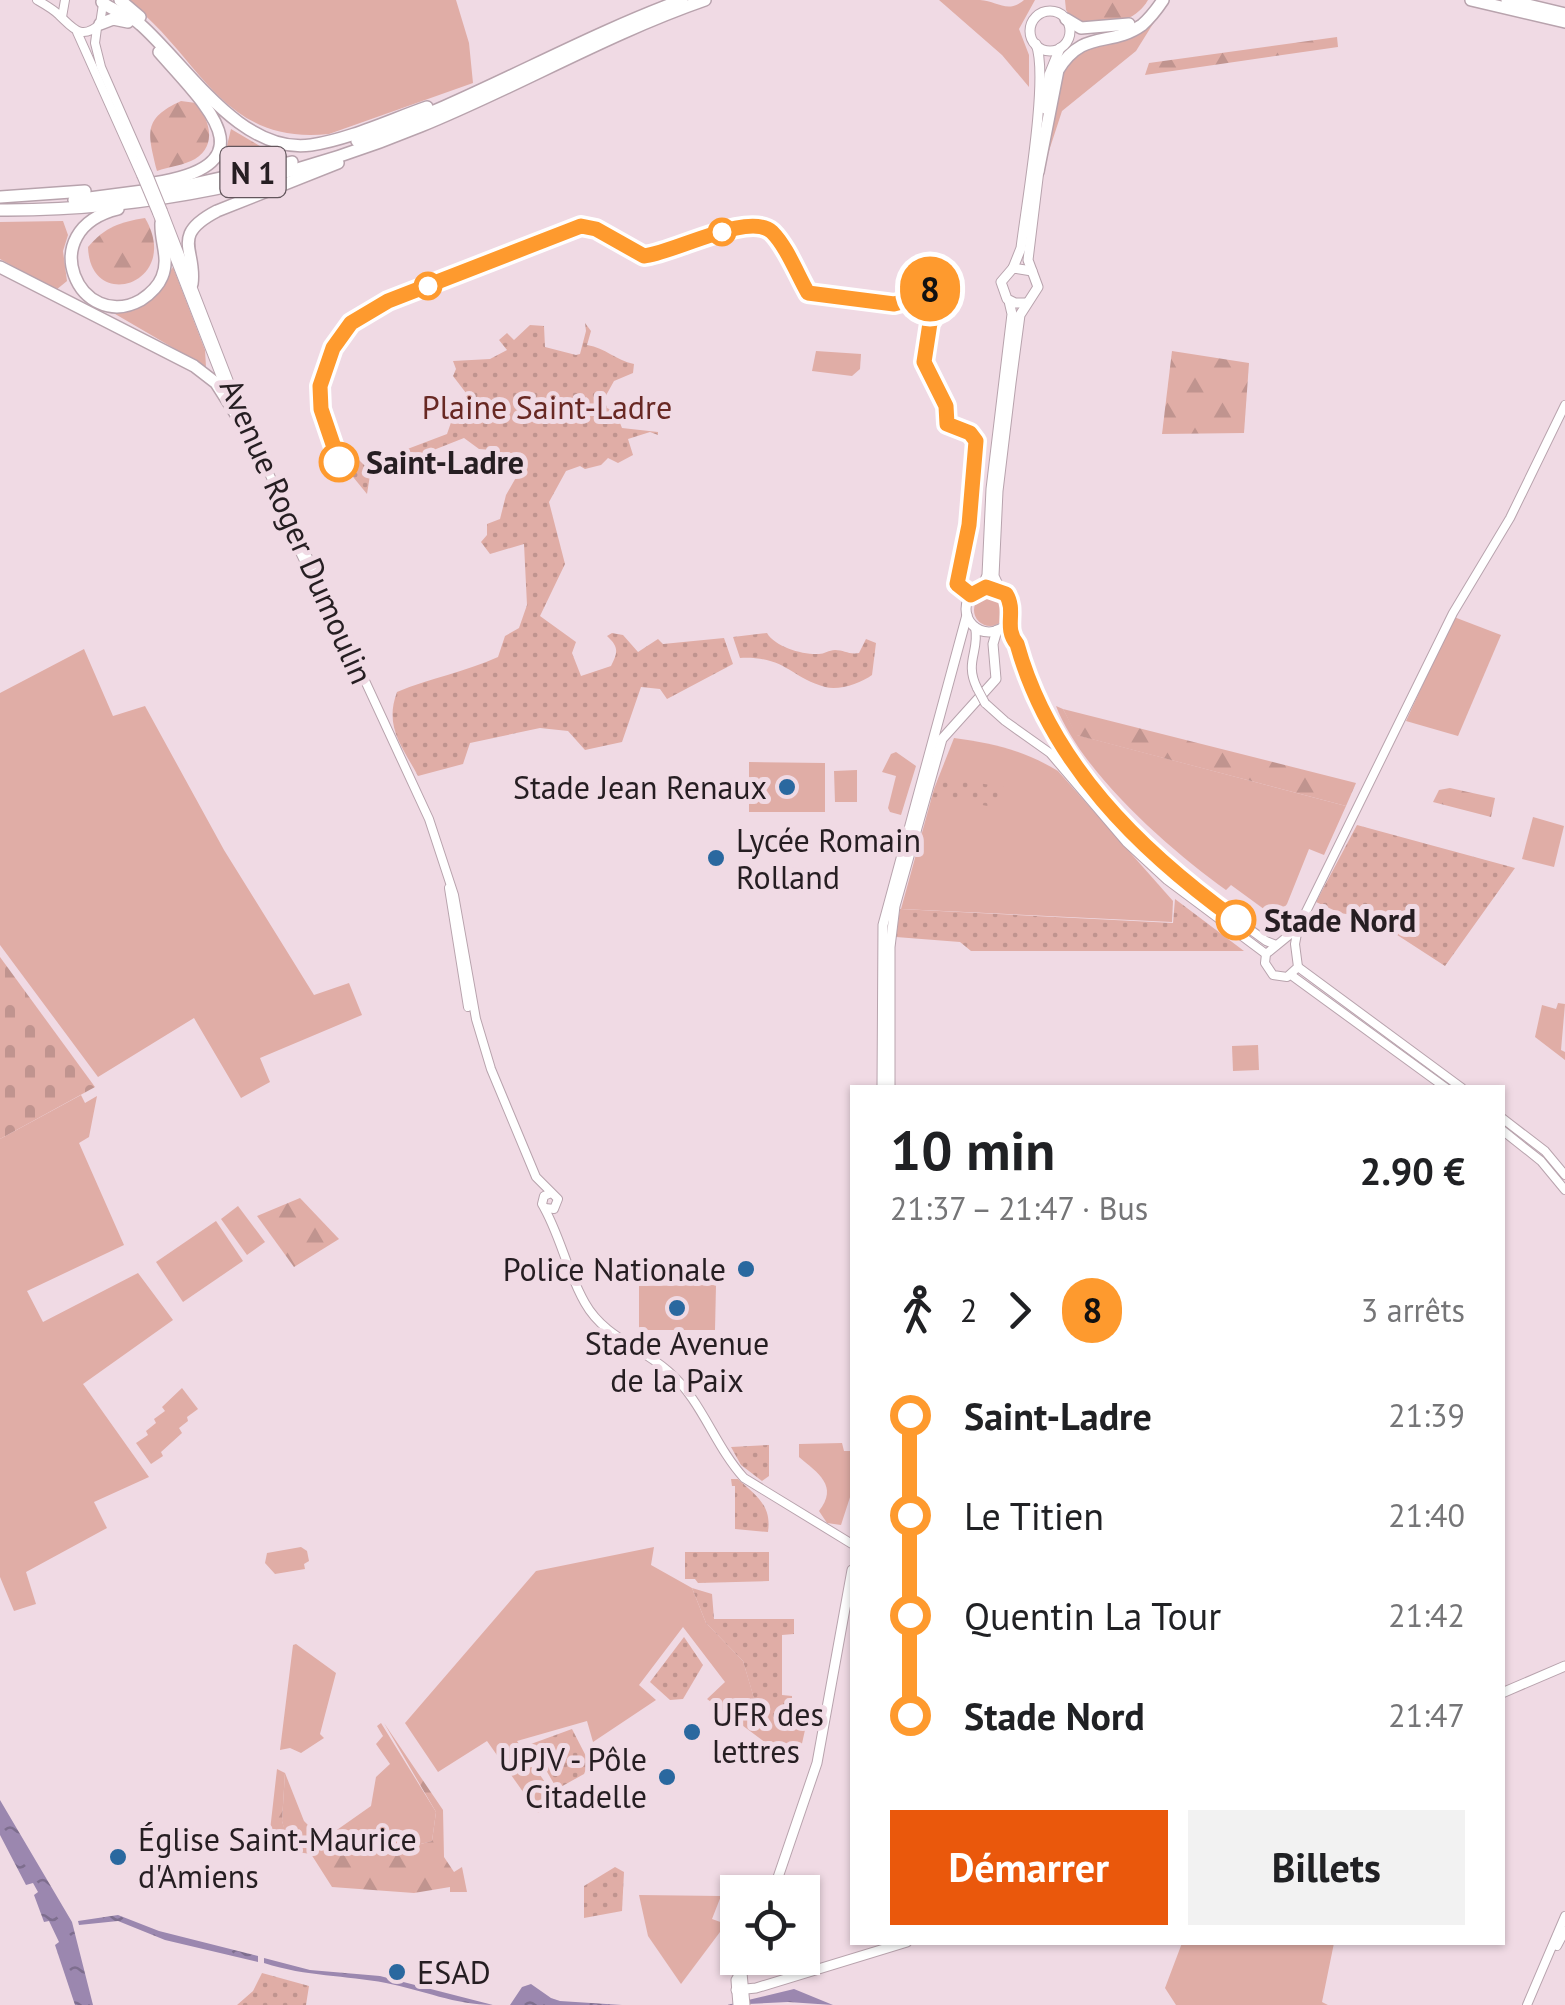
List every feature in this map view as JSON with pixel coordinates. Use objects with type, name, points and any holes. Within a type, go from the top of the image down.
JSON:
[{"type":"highway","points":[[120,0],[137,13],[156,40]]},
{"type":"highway","name":"N 1","points":[[0,200],[116,196],[248,173],[364,139],[682,0]]},
{"type":"highway","name":"N 1","points":[[0,210],[172,197],[265,178],[419,127],[621,34],[705,0]]},
{"type":"highway","points":[[1064,16],[1081,28],[1125,26],[1139,19],[1152,0]]},
{"type":"highway","points":[[1038,172],[1058,70],[1066,57],[1079,45],[1141,25],[1163,0]]},
{"type":"highway","points":[[1471,0],[1565,22]]},
{"type":"highway","points":[[1507,0],[1565,14]]},
{"type":"highway","points":[[101,1],[133,18],[244,126],[265,138],[288,144],[340,138],[493,85]]},
{"type":"highway","points":[[0,200],[166,181],[203,170],[216,155],[220,129],[209,109],[133,24],[118,19],[99,26]]},
{"type":"highway","points":[[1063,46],[1080,38],[1114,36]]},
{"type":"highway","points":[[192,284],[187,246],[190,236],[208,216],[408,136],[419,127]]},
{"type":"highway","points":[[160,216],[166,258],[154,290],[126,305],[114,306],[94,300],[79,286],[71,270],[71,248],[86,223],[105,213],[172,197]]},
{"type":"highway","points":[[0,267],[194,366],[216,383],[237,416]]},
{"type":"main road","points":[[38,0],[78,32],[99,26]]},
{"type":"main road","points":[[62,17],[65,0]]},
{"type":"main road","points":[[882,1085],[883,926],[968,600],[982,588],[987,576],[990,489],[1012,314],[1001,282],[1014,268],[1021,248],[1039,89],[1040,54],[1030,26],[1046,0]]},
{"type":"main road","points":[[1061,0],[1070,32],[1049,75],[1028,249],[1038,287],[1020,315],[998,490],[994,576],[1010,602],[1008,622],[1029,684],[1050,727],[1098,794],[1148,850],[1180,878],[1266,941],[1296,950]]},
{"type":"main road","name":"Avenue Roger Dumoulin","points":[[101,1],[104,17],[95,43],[101,67],[237,416],[372,696]]},
{"type":"main road","points":[[1042,12],[1064,16]]},
{"type":"main road","name":"Avenue Roger Dumoulin","points":[[78,32],[145,174]]},
{"type":"main road","points":[[1036,44],[1047,50],[1063,46]]},
{"type":"main road","name":"Avenue Roger Dumoulin","points":[[160,216],[192,284],[242,415],[372,696]]},
{"type":"main road","points":[[1014,268],[1032,272]]},
{"type":"main road","points":[[1009,301],[1026,303]]},
{"type":"main road","points":[[1458,1085],[1298,967],[1298,928],[1454,613],[1510,518],[1565,405]]},
{"type":"main road","points":[[982,588],[1000,589]]},
{"type":"main road","points":[[967,615],[977,638],[970,666],[985,703],[1050,753],[1126,842],[1167,880],[1266,954]]},
{"type":"main road","points":[[975,627],[988,632],[1008,622]]},
{"type":"main road","points":[[890,1085],[890,947],[895,906],[942,739],[996,679],[993,644],[997,630]]},
{"type":"main road","points":[[372,696],[430,819],[450,883],[448,895],[469,1012],[480,1048],[540,1182],[558,1200],[550,1208]]},
{"type":"main road","points":[[1298,928],[1266,954],[1265,963],[1273,975],[1282,978],[1298,967]]},
{"type":"main road","points":[[1291,975],[1442,1085]]},
{"type":"main road","points":[[1505,1120],[1545,1151],[1565,1175]]},
{"type":"main road","points":[[1505,1132],[1541,1161],[1565,1190]]},
{"type":"main road","points":[[548,1194],[542,1202],[550,1208],[554,1227],[591,1313],[606,1329],[674,1376],[693,1398],[733,1466],[764,1492],[850,1543]]},
{"type":"main road","points":[[779,1875],[817,1763],[850,1581]]},
{"type":"main road","points":[[1505,1693],[1565,1666]]},
{"type":"main road","points":[[1527,2005],[1565,1916]]},
{"type":"main road","points":[[1548,1958],[1565,1931]]},
{"type":"main road","points":[[741,1998],[898,1945]]},
{"type":"green space","points":[[126,0],[456,0],[469,43],[473,83],[329,134],[292,134],[261,125],[236,111]]},
{"type":"green space","points":[[939,0],[980,0],[1013,6],[1035,0],[1019,29],[1029,55],[1029,87],[1002,55]]},
{"type":"green space","points":[[1065,0],[1148,0],[1134,15],[1105,24],[1073,20]]},
{"type":"green space","points":[[1156,19],[1136,51],[1062,111],[1047,157],[1062,68],[1083,47],[1126,40]]},
{"type":"green space","points":[[1337,37],[1338,47],[1145,75],[1149,63]]},
{"type":"green space","points":[[181,101],[196,103],[201,109],[209,132],[207,147],[191,161],[157,171],[151,128],[160,114]]},
{"type":"green space","points":[[231,129],[275,155],[223,162]]},
{"type":"green space","points":[[145,218],[154,241],[152,259],[144,273],[132,282],[117,284],[103,280],[93,268],[88,247],[114,226]]},
{"type":"green space","points":[[63,221],[68,235],[63,251],[67,281],[56,290],[0,259],[0,222]]},
{"type":"green space","points":[[173,267],[205,350],[206,367],[110,311],[139,308],[153,298]]},
{"type":"green space","name":"Plaine Saint-Ladre","points":[[585,323],[591,331],[587,345],[634,364],[633,373],[614,381],[604,399],[607,408],[624,416],[622,428],[658,432],[658,435],[650,432],[628,439],[633,455],[618,463],[608,458],[601,465],[566,471],[549,502],[565,564],[540,616],[576,642],[572,653],[581,676],[611,666],[616,650],[607,636],[612,633],[623,635],[638,652],[658,639],[663,644],[724,638],[733,664],[667,699],[660,689],[641,687],[622,742],[585,750],[568,731],[540,728],[470,743],[463,764],[418,776],[394,726],[397,692],[498,657],[505,636],[519,628],[527,605],[524,544],[490,554],[481,542],[487,535],[487,524],[500,519],[506,495],[522,467],[518,457],[495,459],[492,450],[479,449],[464,438],[393,466],[392,470],[370,475],[367,494],[343,458],[357,458],[365,466],[385,454],[389,456],[447,434],[466,393],[453,376],[453,361],[490,359],[507,350],[499,340],[507,333],[514,340],[530,325],[544,326],[545,347],[580,354]]},
{"type":"green space","points":[[816,351],[861,354],[860,369],[852,376],[812,371]]},
{"type":"green space","points":[[1172,351],[1249,363],[1244,433],[1162,434]]},
{"type":"green space","points":[[990,594],[1001,599],[1006,610],[1001,621],[990,626],[979,621],[974,610],[979,599]]},
{"type":"green space","points":[[1454,617],[1501,635],[1458,736],[1406,721]]},
{"type":"green space","points":[[767,633],[783,646],[812,654],[835,650],[859,653],[866,639],[876,643],[872,675],[850,686],[831,688],[768,660],[740,658],[733,637]]},
{"type":"green space","points":[[84,649],[113,716],[145,706],[224,850],[314,995],[349,983],[362,1015],[260,1058],[270,1082],[241,1098],[194,1018],[98,1077],[0,945],[0,693]]},
{"type":"green space","points":[[1056,706],[1063,709],[1077,735],[1346,806],[1324,855],[1309,849],[1287,904],[1276,918],[1231,885],[1226,890],[1203,873],[1129,808],[1086,757]]},
{"type":"green space","points":[[1063,709],[1356,783],[1346,806],[1076,735]]},
{"type":"green space","points":[[954,738],[1008,749],[1058,771],[1173,901],[1172,922],[901,909],[934,789]]},
{"type":"green space","points":[[896,752],[916,766],[901,815],[888,808],[896,776],[882,772]]},
{"type":"green space","name":"Stade Jean Renaux","points":[[749,762],[825,763],[825,812],[749,812]]},
{"type":"green space","points":[[857,770],[857,802],[835,802],[834,771]]},
{"type":"green space","points":[[939,777],[1004,787],[998,808],[940,797],[937,802],[931,800]]},
{"type":"green space","points":[[1450,788],[1495,798],[1491,817],[1433,802],[1439,790]]},
{"type":"green space","points":[[1533,817],[1564,826],[1554,867],[1522,859]]},
{"type":"green space","points":[[1357,825],[1515,868],[1445,966],[1371,918],[1340,913],[1316,902]]},
{"type":"green space","points":[[1175,899],[1244,951],[971,951],[960,942],[896,937],[900,909],[1173,923]]},
{"type":"green space","points":[[0,957],[95,1087],[0,1139]]},
{"type":"green space","points":[[1558,1003],[1565,1004],[1561,1050],[1565,1060],[1535,1037],[1542,1005],[1556,1009]]},
{"type":"green space","points":[[1258,1045],[1259,1070],[1233,1071],[1232,1046]]},
{"type":"green space","points":[[81,1095],[85,1103],[97,1096],[89,1137],[79,1143],[124,1245],[27,1291],[43,1322],[138,1273],[173,1320],[83,1384],[149,1477],[94,1502],[107,1528],[26,1572],[36,1604],[14,1611],[0,1577],[0,1139]]},
{"type":"green space","points":[[300,1198],[339,1239],[294,1267],[257,1216]]},
{"type":"green space","points":[[238,1206],[265,1242],[247,1255],[221,1219]]},
{"type":"green space","points":[[216,1221],[243,1261],[183,1302],[156,1262]]},
{"type":"green space","name":"Stade Avenue de la Paix","points":[[716,1285],[715,1330],[639,1330],[639,1286]]},
{"type":"green space","points":[[182,1388],[198,1409],[187,1417],[188,1421],[179,1428],[182,1433],[161,1452],[163,1456],[151,1464],[136,1443],[148,1435],[146,1431],[156,1423],[154,1419],[165,1411],[162,1407]]},
{"type":"green space","points":[[842,1443],[844,1451],[850,1451],[850,1497],[841,1525],[827,1523],[819,1511],[825,1502],[826,1487],[799,1457],[799,1444]]},
{"type":"green space","points":[[769,1445],[769,1476],[762,1481],[741,1465],[731,1447]]},
{"type":"green space","points":[[731,1479],[738,1479],[761,1502],[768,1515],[768,1532],[735,1529],[735,1486]]},
{"type":"green space","points":[[301,1547],[307,1551],[309,1561],[304,1564],[305,1569],[275,1574],[265,1563],[267,1553]]},
{"type":"green space","points":[[654,1547],[651,1565],[692,1588],[706,1623],[743,1661],[760,1718],[807,1721],[797,1766],[707,1699],[725,1682],[683,1627],[639,1685],[656,1700],[593,1742],[587,1721],[517,1741],[557,1800],[538,1813],[487,1741],[438,1772],[405,1723],[536,1571]]},
{"type":"green space","points":[[685,1552],[769,1552],[769,1581],[698,1583],[685,1579]]},
{"type":"green space","points":[[692,1588],[712,1594],[714,1619],[794,1619],[794,1634],[782,1635],[782,1695],[792,1696],[792,1713],[807,1716],[807,1721],[760,1719],[743,1661],[706,1623]]},
{"type":"green space","points":[[684,1637],[703,1665],[683,1699],[670,1700],[650,1682]]},
{"type":"green space","points":[[296,1644],[336,1673],[320,1734],[324,1738],[301,1753],[290,1748],[280,1750]]},
{"type":"green space","points":[[381,1723],[436,1812],[432,1841],[394,1851],[383,1844],[350,1852],[337,1841],[287,1840],[282,1821],[285,1773],[304,1821],[313,1830],[334,1832],[371,1806],[376,1777],[390,1764],[376,1744],[383,1736],[377,1726]]},
{"type":"green space","points":[[384,1723],[443,1810],[444,1857],[454,1872],[462,1867],[467,1892],[450,1892],[450,1887],[414,1893],[332,1887],[311,1854],[268,1848],[277,1769],[285,1773],[282,1821],[288,1840],[337,1841],[350,1852],[383,1844],[394,1851],[432,1841],[436,1812]]},
{"type":"green space","points":[[572,1729],[589,1762],[584,1774],[557,1789],[531,1744]]},
{"type":"green space","points":[[615,1867],[624,1872],[622,1911],[584,1918],[584,1886]]},
{"type":"green space","points":[[639,1895],[720,1896],[712,1919],[720,1922],[720,1932],[681,1984],[648,1936]]},
{"type":"green space","points":[[1181,1945],[1334,1945],[1322,2002],[1328,2005],[1176,2005],[1165,1988]]},
{"type":"green space","points":[[262,1973],[309,1986],[306,2005],[237,2005],[253,1991]]},
{"type":"water","points":[[0,1800],[72,1922],[93,2005],[75,2005],[55,1945],[59,1942],[49,1921],[44,1922],[34,1895],[38,1892],[33,1883],[26,1885],[0,1835]]},
{"type":"water","points":[[118,1915],[159,1931],[258,1956],[258,1962],[165,1940],[118,1921],[79,1925],[78,1921]]},
{"type":"water","points":[[264,1958],[310,1970],[380,1976],[493,2005],[452,2000],[386,1983],[295,1971],[264,1963]]},
{"type":"water","points":[[531,1984],[560,2001],[622,2005],[510,2005],[522,1987]]},
{"type":"water","points":[[794,1989],[833,2005],[727,2005]]},
{"type":"bus line","name":"8","points":[[339,462],[321,409],[320,386],[333,348],[351,323],[388,301],[581,226],[596,229],[644,256],[744,226],[762,226],[776,238],[808,293],[894,304],[918,298],[928,289],[936,290],[943,304],[930,323],[924,362],[946,406],[947,424],[970,433],[976,441],[969,525],[957,584],[971,595],[986,587],[1006,594],[1012,606],[1008,622],[1011,637],[1038,704],[1062,748],[1148,850],[1236,920]]},
{"type":"place","name":"Saint-Ladre","points":[[339,462]]},
{"type":"place","name":"Stade Jean Renaux","points":[[787,787]]},
{"type":"place","name":"Lycée Romain Rolland","points":[[716,858]]},
{"type":"place","name":"Stade Nord","points":[[1236,920]]},
{"type":"place","name":"Police Nationale","points":[[746,1269]]},
{"type":"place","name":"Stade Avenue de la Paix","points":[[677,1308]]},
{"type":"place","name":"UFR des lettres","points":[[692,1732]]},
{"type":"place","name":"UPJV - Pôle Citadelle","points":[[667,1777]]},
{"type":"place","name":"Église Saint-Maurice d'Amiens","points":[[118,1857]]},
{"type":"place","name":"ESAD","points":[[397,1972]]}]
